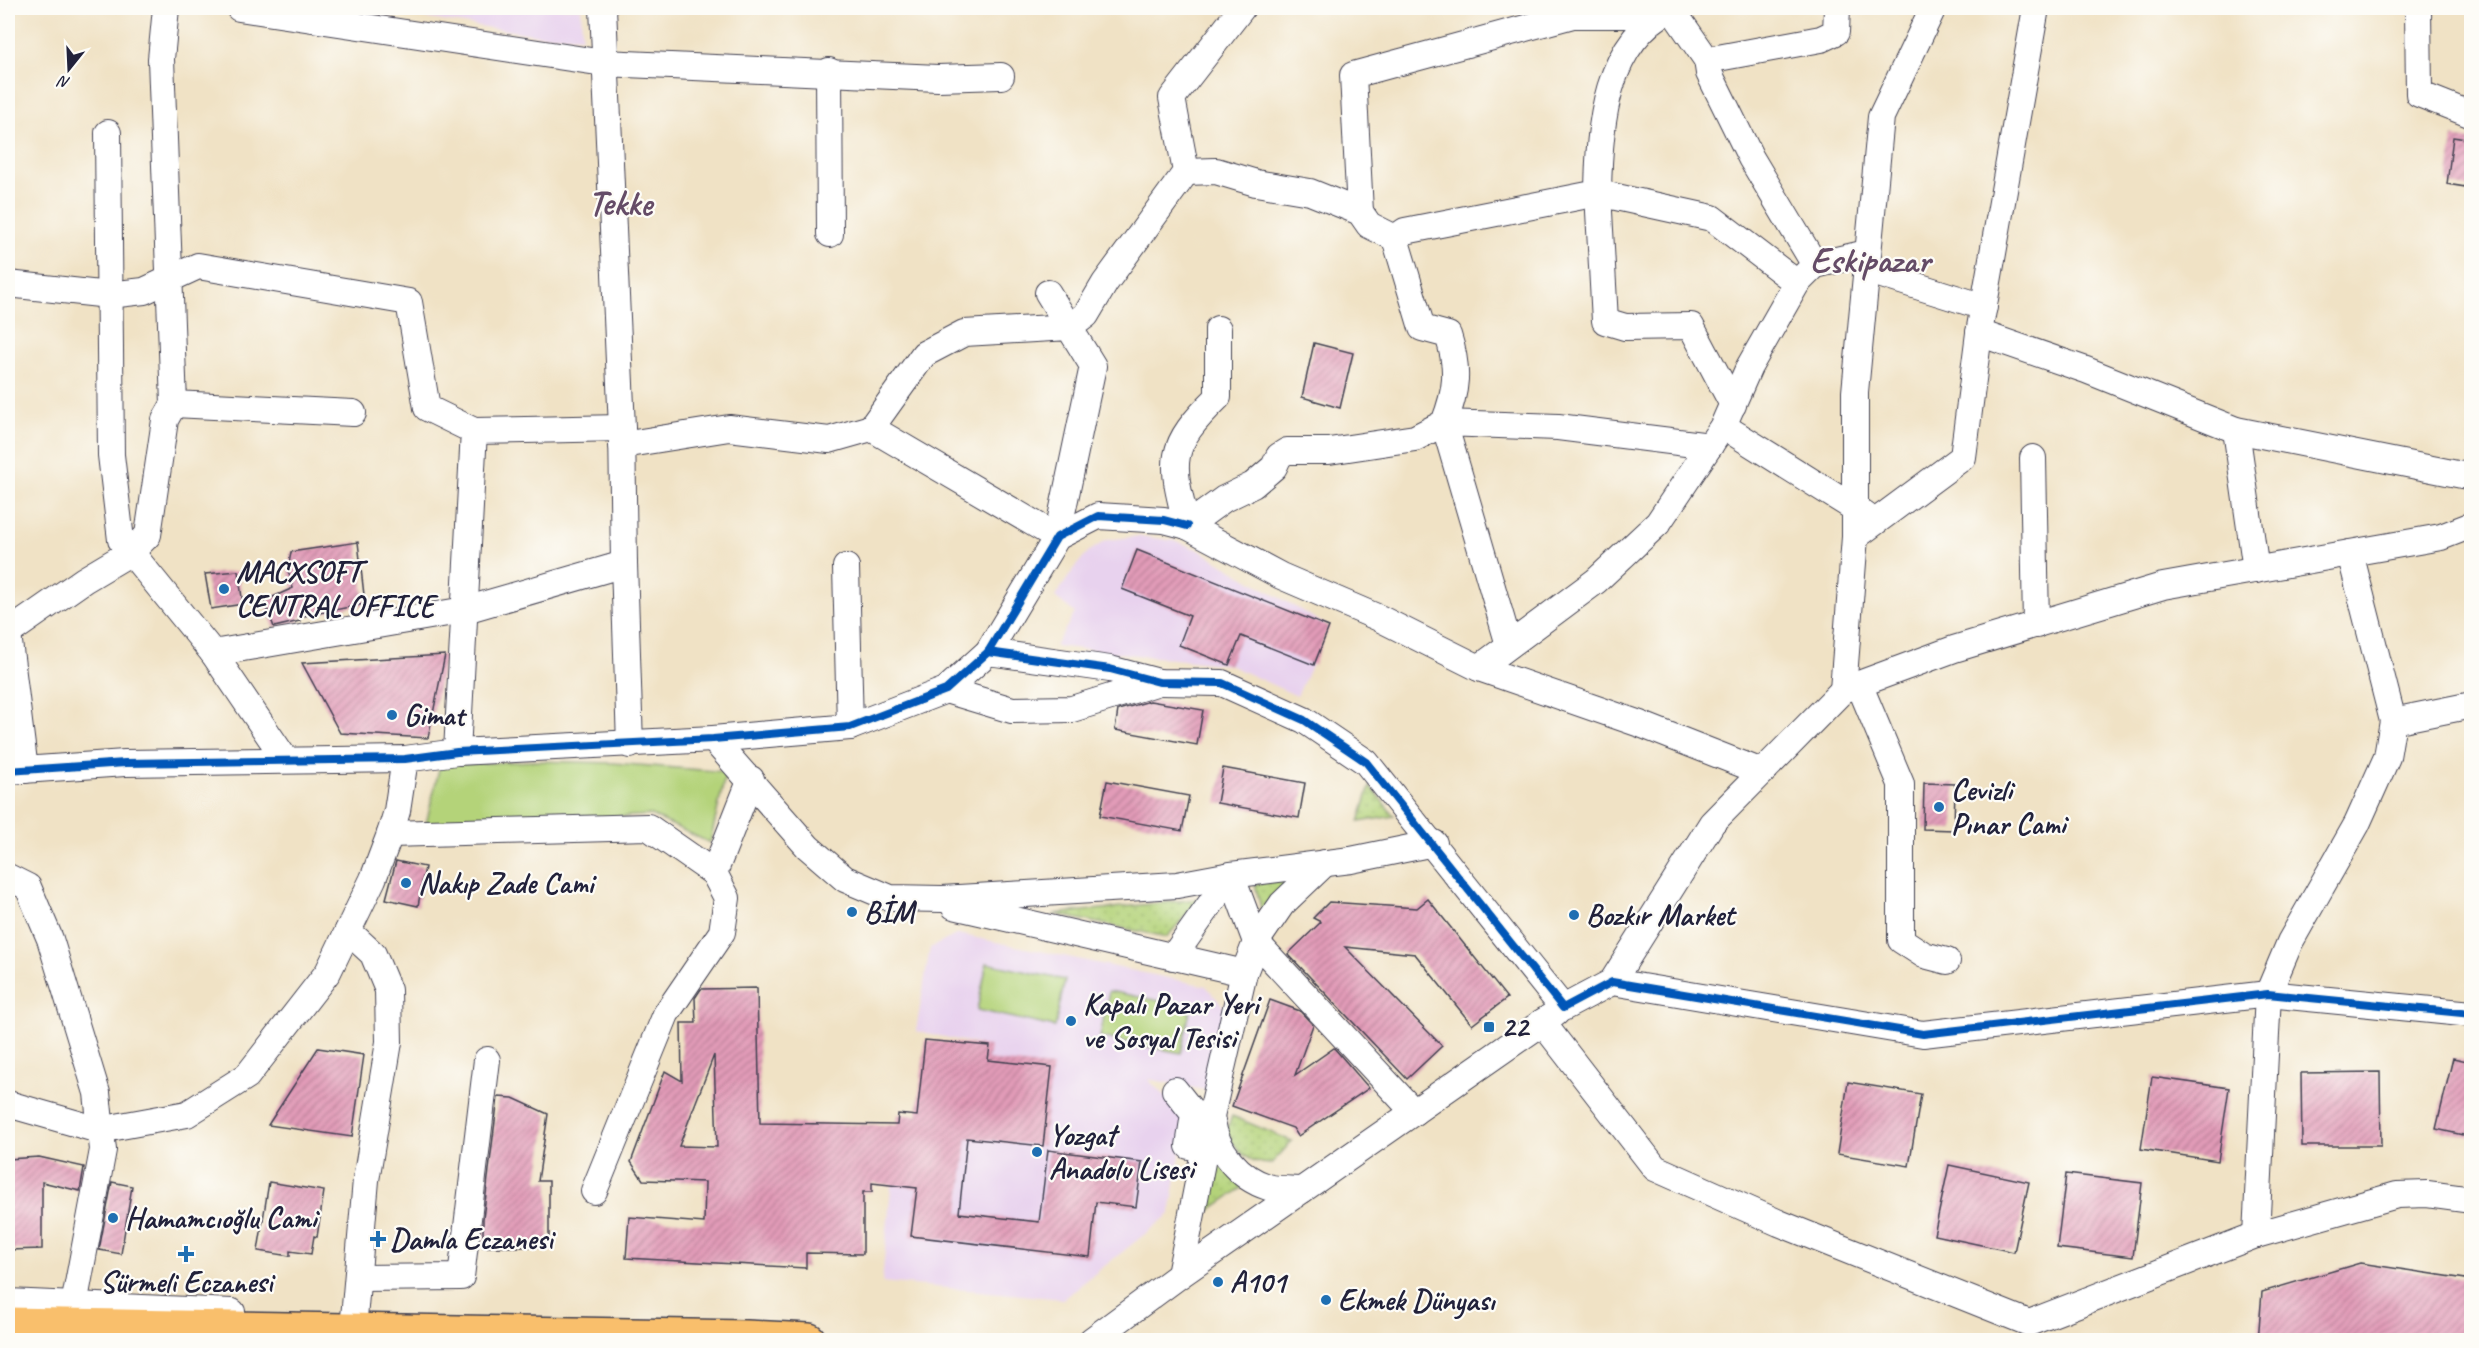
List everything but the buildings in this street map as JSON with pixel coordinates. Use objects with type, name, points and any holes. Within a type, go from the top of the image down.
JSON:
[{"type":"highway","points":[[8,1324],[747,1337],[809,1341]]},
{"type":"street","points":[[166,8],[161,59],[174,404],[165,420],[148,535],[131,552],[84,580],[8,634],[16,771],[125,763],[405,759],[457,752],[713,739],[850,727],[946,690],[988,652],[1057,537],[1093,366],[1048,293]]},
{"type":"street","points":[[239,8],[604,63],[829,71],[938,78],[1001,76]]},
{"type":"street","points":[[603,8],[622,436],[630,745]]},
{"type":"street","points":[[8,285],[109,295],[144,291],[198,266],[409,302],[427,408],[474,431],[622,436],[729,428],[829,440],[872,428],[924,354],[964,333],[1070,327],[1086,315],[1105,283],[1186,172],[1172,98],[1242,8]]},
{"type":"street","points":[[1707,60],[1821,39],[1836,32],[1837,8]]},
{"type":"street","points":[[1933,8],[1881,117],[1855,392],[1862,522],[1851,687],[1901,784],[1901,940],[1924,955],[1947,961]]},
{"type":"street","points":[[1862,522],[1963,457],[1979,333],[2036,8]]},
{"type":"street","points":[[2418,8],[2419,94],[2472,115]]},
{"type":"street","points":[[1667,10],[1707,60],[1709,73],[1751,158],[1815,265]]},
{"type":"street","points":[[1509,645],[1444,423],[1450,407],[1457,372],[1448,335],[1422,328],[1395,238],[1369,225],[1360,212],[1353,75],[1573,11],[1667,10]]},
{"type":"street","points":[[1667,10],[1631,43],[1617,65],[1601,123],[1598,193],[1605,321],[1625,327],[1691,326],[1722,426]]},
{"type":"street","points":[[829,71],[830,234]]},
{"type":"street","points":[[108,132],[111,455],[121,540],[213,653],[285,759]]},
{"type":"street","points":[[1186,172],[1216,171],[1256,183],[1310,192],[1360,212]]},
{"type":"street","points":[[1395,238],[1405,231],[1598,193],[1712,218],[1797,283]]},
{"type":"street","points":[[1479,668],[1596,581],[1658,523],[1722,426],[1749,368],[1797,283],[1815,265],[1867,262],[1984,307]]},
{"type":"street","points":[[1187,526],[1174,466],[1181,439],[1218,397],[1218,329]]},
{"type":"street","points":[[1979,333],[2086,370],[2236,430],[2472,477]]},
{"type":"street","points":[[174,404],[353,413]]},
{"type":"street","points":[[1187,526],[1224,499],[1252,485],[1274,467],[1279,456],[1287,451],[1329,451],[1415,438],[1444,423],[1558,427],[1722,426],[1862,522]]},
{"type":"street","points":[[872,428],[1057,537]]},
{"type":"street","points":[[2236,430],[2256,570]]},
{"type":"street","points":[[457,752],[474,431]]},
{"type":"street","points":[[2033,458],[2036,625]]},
{"type":"street","points":[[1057,537],[1098,516],[1164,520],[1187,526],[1281,576],[1379,618],[1479,668],[1640,724],[1762,772]]},
{"type":"street","points":[[1092,1341],[1180,1275],[1542,1022],[1612,982],[1712,823],[1851,687],[1954,649],[2163,586],[2441,537],[2472,525]]},
{"type":"street","points":[[2256,1235],[2268,994],[2290,942],[2357,824],[2387,757],[2393,721],[2350,553]]},
{"type":"street","points":[[213,653],[465,610],[624,564]]},
{"type":"street","points":[[846,567],[850,727]]},
{"type":"street","points":[[988,652],[1110,669],[1159,682],[1222,684],[1304,720],[1366,762],[1434,843],[1563,1008]]},
{"type":"street","points":[[946,690],[1012,710],[1072,709],[1159,682]]},
{"type":"street","points":[[2393,721],[2472,705]]},
{"type":"street","points":[[713,739],[751,779],[808,847],[845,879],[890,898],[921,899],[1177,885],[1231,875],[1325,863],[1434,843]]},
{"type":"street","points":[[8,1104],[99,1130],[187,1114],[246,1076],[328,972],[373,879],[390,834],[397,811],[405,759]]},
{"type":"street","points":[[714,873],[751,779]]},
{"type":"street","points":[[390,834],[648,827],[714,873],[727,898],[722,932],[666,1014],[594,1191]]},
{"type":"street","points":[[1180,1275],[1211,1116],[1244,973],[1256,942],[1282,904],[1325,863]]},
{"type":"street","points":[[1231,875],[1256,942],[1414,1113]]},
{"type":"street","points":[[1173,957],[1231,875]]},
{"type":"street","points":[[8,877],[28,887],[50,939],[97,1093],[99,1130],[103,1150],[74,1305]]},
{"type":"street","points":[[921,899],[1244,973]]},
{"type":"street","points":[[348,931],[373,954],[388,990],[389,1042],[366,1180],[354,1318]]},
{"type":"street","points":[[1612,982],[1923,1034],[2268,994],[2472,1014]]},
{"type":"street","points":[[1542,1022],[1655,1168],[1779,1223],[2029,1323],[2256,1235],[2397,1195],[2427,1194],[2472,1200]]},
{"type":"street","points":[[358,1278],[461,1277],[487,1060]]},
{"type":"street","points":[[1175,1090],[1194,1113],[1180,1201],[1189,1229]]},
{"type":"street","points":[[1211,1116],[1213,1134],[1224,1155],[1247,1176],[1269,1187],[1302,1190]]},
{"type":"street","points":[[8,1302],[747,1337]]},
{"type":"shaded area","points":[[356,8],[581,8],[582,37],[538,35]]},
{"type":"shaded area","points":[[1140,536],[1176,541],[1199,550],[1329,627],[1297,696],[1229,665],[1055,646],[1075,613],[1055,597],[1076,566],[1088,552],[1107,540]]},
{"type":"shaded area","name":"Yozgat Anadolu Lisesi","points":[[958,934],[1206,986],[1227,1011],[1210,1091],[1148,1079],[1186,1119],[1170,1214],[1063,1299],[882,1282],[898,1114],[917,1116],[925,1040],[981,1045],[916,1031],[930,948]]},
{"type":"green space","points":[[534,761],[613,763],[726,772],[710,843],[651,815],[425,828],[440,765]]},
{"type":"green space","points":[[1370,786],[1394,816],[1359,822]]},
{"type":"green space","points":[[1295,877],[1264,920],[1255,884]]},
{"type":"green space","points":[[1200,899],[1167,937],[1054,914]]},
{"type":"green space","points":[[987,963],[1065,980],[1055,1027],[977,1010]]},
{"type":"green space","points":[[1109,991],[1191,1007],[1181,1053],[1100,1037]]},
{"type":"green space","points":[[1232,1116],[1292,1141],[1271,1164],[1249,1159],[1239,1151],[1226,1132]]},
{"type":"green space","points":[[1218,1162],[1245,1186],[1207,1212]]},
{"type":"cycle path","points":[[8,771],[125,763],[405,759],[457,752],[713,739],[850,727],[946,690],[988,652],[1057,537],[1098,516],[1164,520],[1187,526]]},
{"type":"cycle path","points":[[988,652],[1110,669],[1159,682],[1222,683],[1304,720],[1366,762],[1563,1008],[1612,982],[1923,1034],[2268,994],[2472,1014]]},
{"type":"place","name":"MACXSOFT CENTRAL OFFICE","points":[[224,589]]},
{"type":"place","name":"Gimat","points":[[392,715]]},
{"type":"place","name":"Cevizli Pınar Cami","points":[[1939,807]]},
{"type":"place","name":"Nakıp Zade Cami","points":[[406,883]]},
{"type":"place","name":"BİM","points":[[852,912]]},
{"type":"place","name":"Bozkır Market","points":[[1574,915]]},
{"type":"place","name":"Kapalı Pazar Yeri ve Sosyal Tesisi","points":[[1071,1021]]},
{"type":"place","name":"22","points":[[1489,1027]]},
{"type":"place","name":"Yozgat Anadolu Lisesi","points":[[1037,1152]]},
{"type":"place","name":"Hamamcıoğlu Cami","points":[[113,1218]]},
{"type":"place","name":"Damla Eczanesi","points":[[378,1239]]},
{"type":"place","name":"Sürmeli Eczanesi","points":[[186,1254]]},
{"type":"place","name":"A101","points":[[1218,1282]]},
{"type":"place","name":"Ekmek Dünyası","points":[[1326,1300]]},
{"type":"district","name":"Tekke","points":[[620,203]]},
{"type":"district","name":"Eskipazar","points":[[1870,260]]}]
